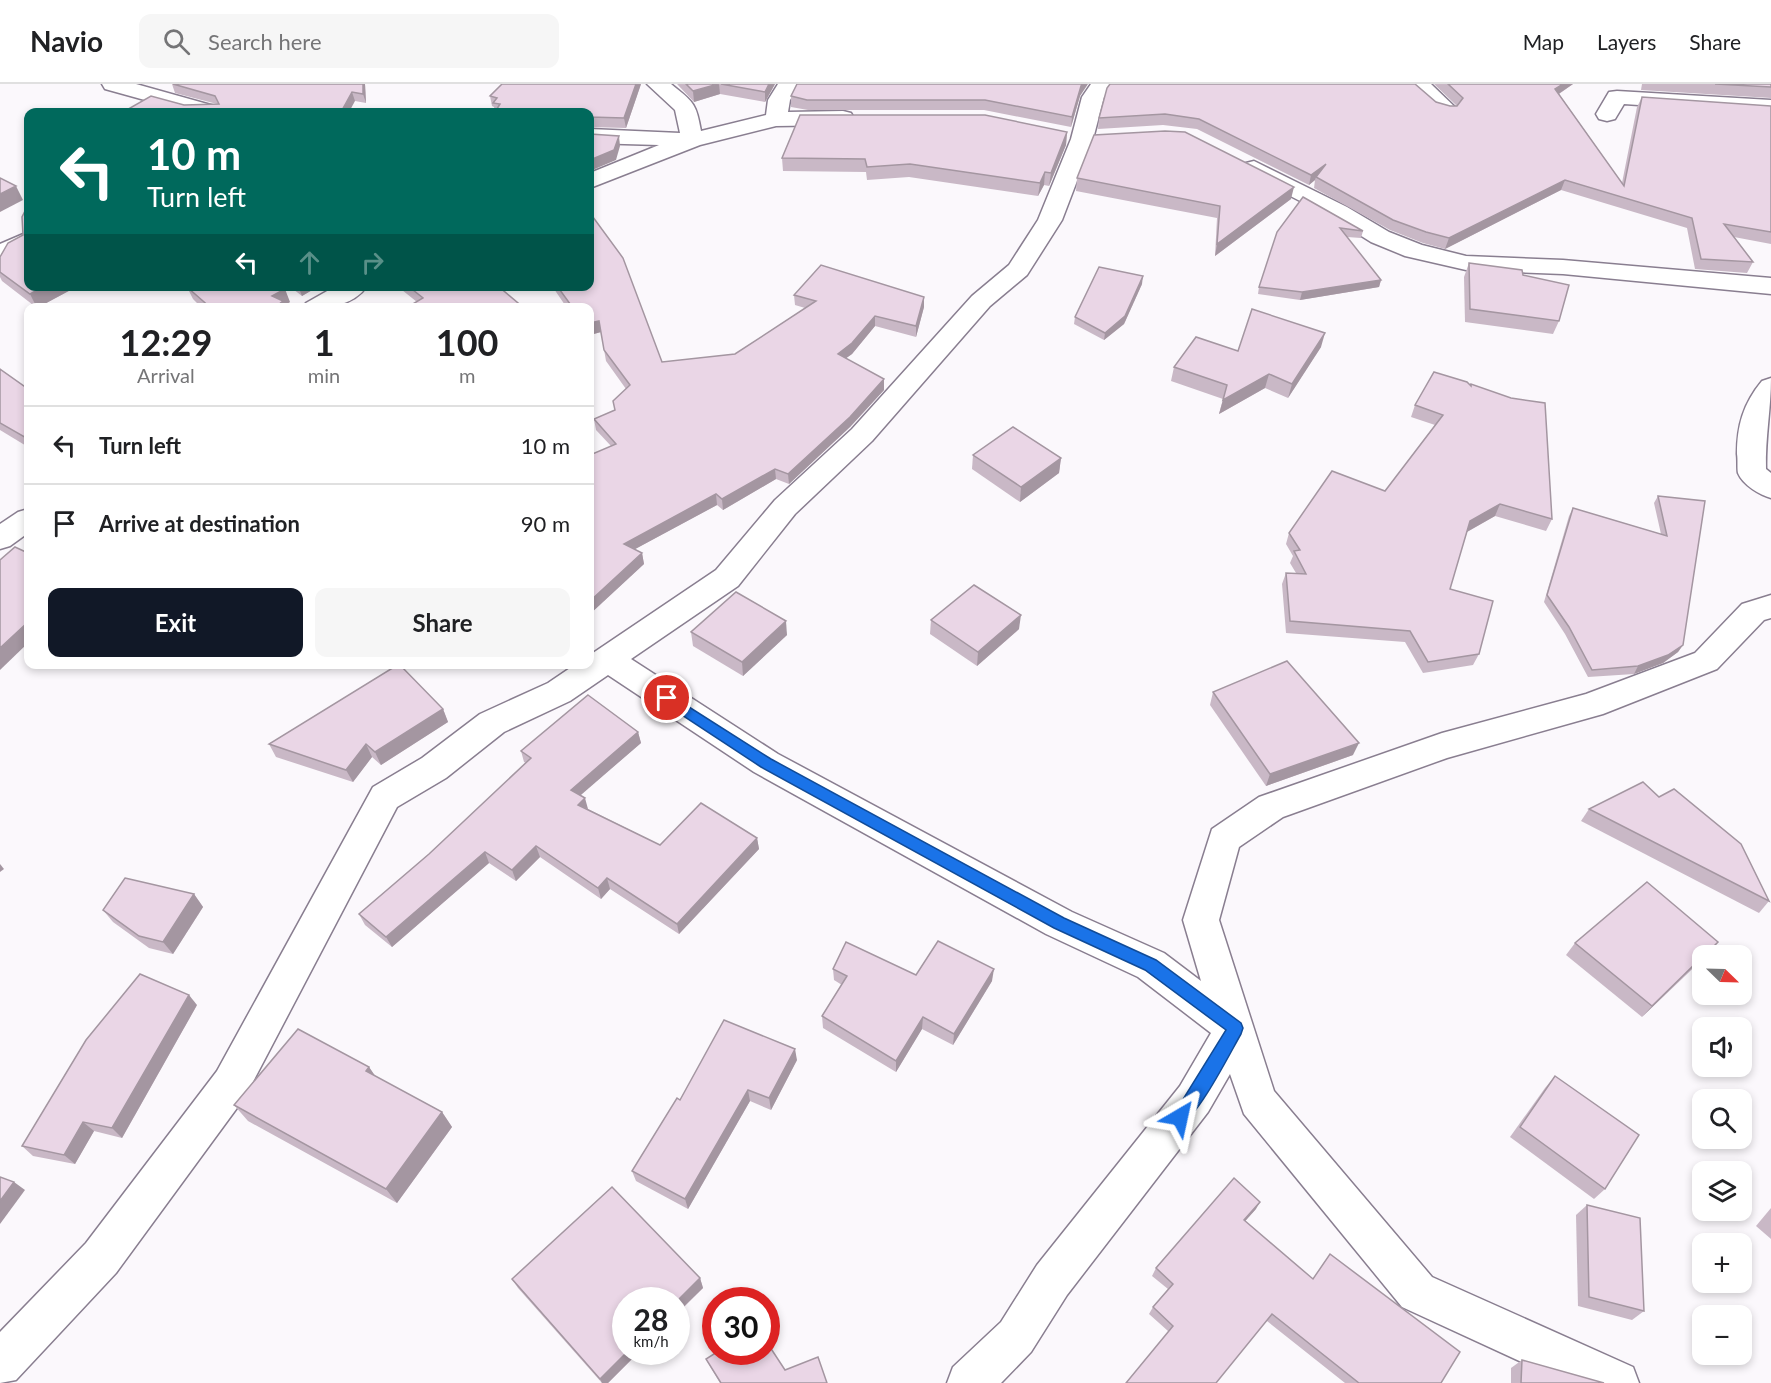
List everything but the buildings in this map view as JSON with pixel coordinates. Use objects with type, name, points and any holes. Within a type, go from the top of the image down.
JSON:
[{"type":"street","points":[[113,84],[196,108]]},
{"type":"street","points":[[658,84],[686,108],[692,140]]},
{"type":"street","points":[[776,119],[779,100],[789,84]]},
{"type":"street","points":[[594,669],[727,578],[785,507],[862,435],[981,301],[1018,270],[1050,219],[1083,137],[1093,97],[1102,84]]},
{"type":"street","points":[[1418,84],[1446,109]]},
{"type":"street","points":[[1607,114],[1617,97],[1771,107]]},
{"type":"street","points":[[594,179],[692,140],[776,119],[860,118]]},
{"type":"street","points":[[594,136],[692,140]]},
{"type":"street","points":[[1231,156],[1339,212],[1380,237],[1424,254],[1466,263],[1563,267],[1771,287]]},
{"type":"street","points":[[0,253],[24,242]]},
{"type":"street","points":[[324,303],[346,291]]},
{"type":"street","points":[[1771,387],[1759,400],[1751,430],[1752,472],[1771,488]]},
{"type":"street","points":[[0,539],[24,522]]},
{"type":"street","points":[[1617,1383],[1417,1292],[1258,1101],[1201,920],[1224,839],[1271,807],[1442,746],[1592,705],[1706,662],[1753,612],[1771,606]]},
{"type":"street","points":[[607,660],[766,763],[1059,923],[1151,965],[1235,1028]]},
{"type":"street","points":[[0,1364],[101,1258],[231,1084],[386,797],[434,768],[492,723],[560,692],[594,669]]},
{"type":"street","points":[[969,1383],[1016,1337],[1052,1280],[1194,1099],[1235,1028]]},
{"type":"route","points":[[667,698],[766,763],[1059,923],[1151,965],[1235,1028],[1194,1099],[1180,1117]]}]
